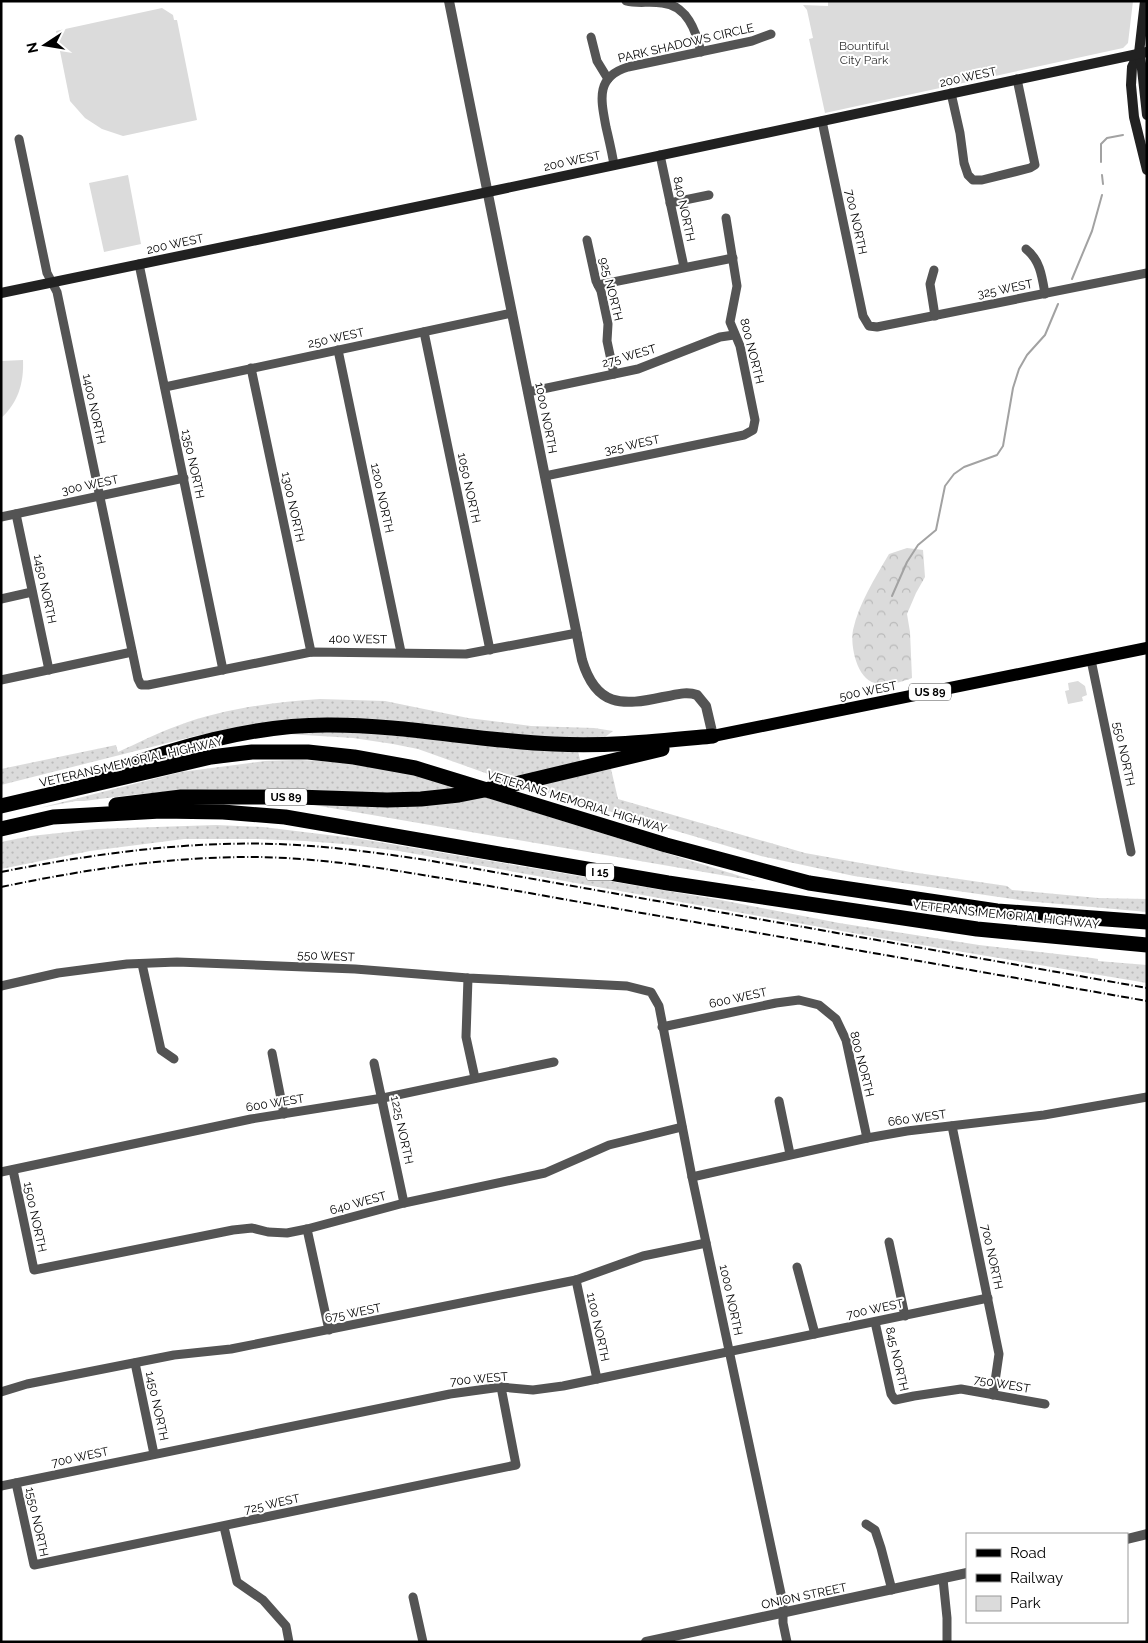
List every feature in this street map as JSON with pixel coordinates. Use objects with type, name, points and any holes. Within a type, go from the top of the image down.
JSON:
[{"type":"highway","name":"US 89","points":[[42,798],[137,762],[214,740],[258,731],[329,725],[395,728],[554,744],[630,744],[713,736]]},
{"type":"highway","name":"US 89","points":[[53,818],[108,806],[181,797],[298,797],[387,800],[460,795],[546,777],[713,736]]},
{"type":"highway","name":"VETERANS MEMORIAL HIGHWAY","points":[[1,806],[42,798],[211,757],[252,752],[308,752],[354,757],[415,768],[676,848],[809,883],[997,911],[1147,922]]},
{"type":"highway","name":"VETERANS MEMORIAL HIGHWAY","points":[[1,829],[53,818],[161,811],[223,812],[286,817],[668,883],[968,928],[1147,945]]},
{"type":"main road","points":[[1145,1],[1142,69],[1147,115]]},
{"type":"main road","name":"200 WEST","points":[[1,293],[1143,53]]},
{"type":"main road","points":[[1143,53],[1132,68],[1132,98],[1147,170]]},
{"type":"main road","name":"500 WEST","points":[[713,736],[1147,648]]},
{"type":"street","name":"1000 NORTH","points":[[449,1],[586,673],[592,684],[600,692],[616,700],[632,703],[685,693],[698,695],[706,706],[713,736]]},
{"type":"street","points":[[626,1],[634,3],[664,3],[679,10],[692,24],[701,52]]},
{"type":"street","name":"PARK SHADOWS CIRCLE","points":[[614,165],[601,98],[608,79],[617,71],[628,67],[760,39],[770,34]]},
{"type":"street","points":[[591,37],[597,61],[608,79]]},
{"type":"street","points":[[951,93],[966,171],[973,180],[982,180],[1030,168],[1035,165],[1017,79]]},
{"type":"street","name":"700 NORTH","points":[[822,121],[863,316],[869,326]]},
{"type":"street","name":"1400 NORTH","points":[[19,139],[46,273],[57,292],[132,652],[141,685]]},
{"type":"street","name":"840 NORTH","points":[[660,155],[684,268]]},
{"type":"street","points":[[670,203],[710,195]]},
{"type":"street","name":"800 NORTH","points":[[726,218],[737,286],[730,322],[740,346],[755,420],[753,430]]},
{"type":"street","name":"925 NORTH","points":[[587,240],[608,324],[607,344],[614,374]]},
{"type":"street","points":[[1026,249],[1033,254],[1038,263],[1045,294]]},
{"type":"street","points":[[598,285],[733,258]]},
{"type":"street","name":"1350 NORTH","points":[[139,264],[224,670]]},
{"type":"street","points":[[934,270],[930,284],[935,316]]},
{"type":"street","name":"325 WEST","points":[[869,326],[878,327],[1147,273]]},
{"type":"street","name":"250 WEST","points":[[165,387],[512,313]]},
{"type":"street","name":"1050 NORTH","points":[[424,332],[490,650]]},
{"type":"street","name":"275 WEST","points":[[528,392],[644,367],[720,337],[734,335]]},
{"type":"street","name":"1200 NORTH","points":[[338,350],[401,652]]},
{"type":"street","name":"1300 NORTH","points":[[251,368],[311,652]]},
{"type":"street","name":"325 WEST","points":[[545,476],[744,435],[753,430]]},
{"type":"street","name":"300 WEST","points":[[1,517],[184,478]]},
{"type":"street","name":"1450 NORTH","points":[[16,514],[49,670]]},
{"type":"street","points":[[1,598],[32,592]]},
{"type":"street","name":"400 WEST","points":[[141,685],[311,652],[466,654],[577,633]]},
{"type":"street","points":[[1,680],[132,652]]},
{"type":"street","name":"550 NORTH","points":[[1091,660],[1131,852]]},
{"type":"street","name":"550 WEST","points":[[1,986],[58,973],[177,962],[283,966],[627,986],[651,992]]},
{"type":"street","points":[[142,964],[161,1050],[174,1059]]},
{"type":"street","points":[[468,978],[466,1038],[475,1078]]},
{"type":"street","name":"1000 NORTH","points":[[651,992],[659,1006],[692,1176],[783,1603],[787,1642]]},
{"type":"street","name":"600 WEST","points":[[662,1026],[776,1003],[799,1000],[819,1005]]},
{"type":"street","name":"800 NORTH","points":[[819,1005],[836,1019],[846,1040],[867,1138]]},
{"type":"street","points":[[272,1053],[284,1114]]},
{"type":"street","name":"600 WEST","points":[[1,1172],[251,1119],[382,1098],[554,1062]]},
{"type":"street","name":"1225 NORTH","points":[[374,1063],[404,1203]]},
{"type":"street","name":"660 WEST","points":[[692,1176],[867,1138],[908,1131],[1044,1115],[1147,1097]]},
{"type":"street","points":[[779,1101],[790,1154]]},
{"type":"street","name":"700 NORTH","points":[[952,1126],[999,1354],[994,1395]]},
{"type":"street","name":"640 WEST","points":[[34,1270],[233,1230],[252,1228],[268,1232],[287,1233],[307,1229],[404,1203],[545,1173],[609,1145],[682,1127]]},
{"type":"street","name":"1500 NORTH","points":[[12,1170],[34,1270]]},
{"type":"street","points":[[307,1229],[329,1330]]},
{"type":"street","points":[[889,1242],[905,1316]]},
{"type":"street","name":"675 WEST","points":[[1,1392],[27,1384],[174,1355],[231,1349],[576,1280],[643,1256],[706,1243]]},
{"type":"street","points":[[797,1267],[814,1334]]},
{"type":"street","name":"1100 NORTH","points":[[576,1280],[597,1378]]},
{"type":"street","name":"700 WEST","points":[[1,1486],[450,1394],[501,1387],[533,1390],[988,1298]]},
{"type":"street","name":"845 NORTH","points":[[875,1322],[891,1394],[895,1400]]},
{"type":"street","name":"1450 NORTH","points":[[135,1363],[154,1454]]},
{"type":"street","name":"725 WEST","points":[[34,1565],[516,1466],[501,1387]]},
{"type":"street","name":"750 WEST","points":[[895,1400],[961,1389],[1045,1404]]},
{"type":"street","name":"1550 NORTH","points":[[16,1484],[34,1565]]},
{"type":"street","points":[[866,1524],[875,1530],[892,1590]]},
{"type":"street","points":[[224,1527],[237,1582],[263,1600],[286,1626],[289,1642]]},
{"type":"street","points":[[1128,1539],[1147,1534]]},
{"type":"street","name":"ONION STREET","points":[[646,1642],[681,1638],[783,1613],[966,1574]]},
{"type":"street","points":[[943,1579],[947,1618],[947,1642]]},
{"type":"street","points":[[413,1597],[423,1642]]},
{"type":"green space","name":"Bountiful City Park","points":[[828,1],[1133,1],[1128,43],[1123,48],[825,113],[809,39],[813,38],[807,10],[803,5],[828,6]]},
{"type":"green space","points":[[162,8],[173,15],[174,20],[177,20],[197,120],[123,136],[102,129],[85,118],[70,101],[56,31]]},
{"type":"green space","points":[[128,175],[141,244],[104,252],[89,183]]},
{"type":"green space","points":[[23,360],[19,392],[12,406],[1,418],[1,361]]},
{"type":"green space","points":[[907,548],[923,550],[925,577],[907,614],[910,632],[912,678],[894,684],[875,683],[869,680],[859,669],[854,653],[853,630],[863,600],[889,554]]},
{"type":"green space","points":[[1078,681],[1085,686],[1087,695],[1082,697],[1083,701],[1068,704],[1065,691],[1069,690],[1068,683]]},
{"type":"green space","points":[[320,699],[385,701],[468,718],[531,726],[594,728],[613,731],[605,737],[573,739],[294,722],[292,719],[195,736],[1,785],[1,769],[116,745],[118,752],[170,729],[212,715],[266,704]]},
{"type":"green space","points":[[354,732],[578,751],[581,764],[505,780],[418,749],[353,738],[287,734]]},
{"type":"green space","points":[[265,761],[341,762],[407,773],[460,789],[400,794],[289,789],[214,789],[139,794],[76,801],[39,808],[181,772]]},
{"type":"green space","points":[[611,769],[618,799],[805,853],[911,872],[1007,886],[1012,890],[1098,898],[1147,899],[1147,912],[1026,901],[854,876],[761,856],[527,787]]},
{"type":"green space","points":[[482,796],[756,881],[314,805]]},
{"type":"green space","points":[[216,825],[263,827],[361,839],[721,900],[839,923],[979,945],[1092,958],[1098,959],[1098,961],[1147,965],[1147,983],[886,939],[399,851],[343,844],[257,839],[184,839],[90,851],[1,869],[1,842],[31,836],[96,829]]},
{"type":"waterway","points":[[1101,162],[1101,144],[1107,138],[1123,135]]},
{"type":"waterway","points":[[1102,175],[1103,184]]},
{"type":"waterway","points":[[1072,279],[1092,231],[1102,195]]},
{"type":"waterway","points":[[892,596],[907,562],[918,545],[936,530],[945,486],[954,474],[964,467],[997,455],[1003,446],[1013,388],[1019,369],[1027,355],[1045,335],[1058,304]]},
{"type":"railway","points":[[1,872],[104,854],[173,847],[277,844],[335,848],[432,861],[1147,988]]},
{"type":"railway","points":[[1,887],[93,870],[187,859],[272,857],[317,860],[481,885],[1147,1001]]}]
